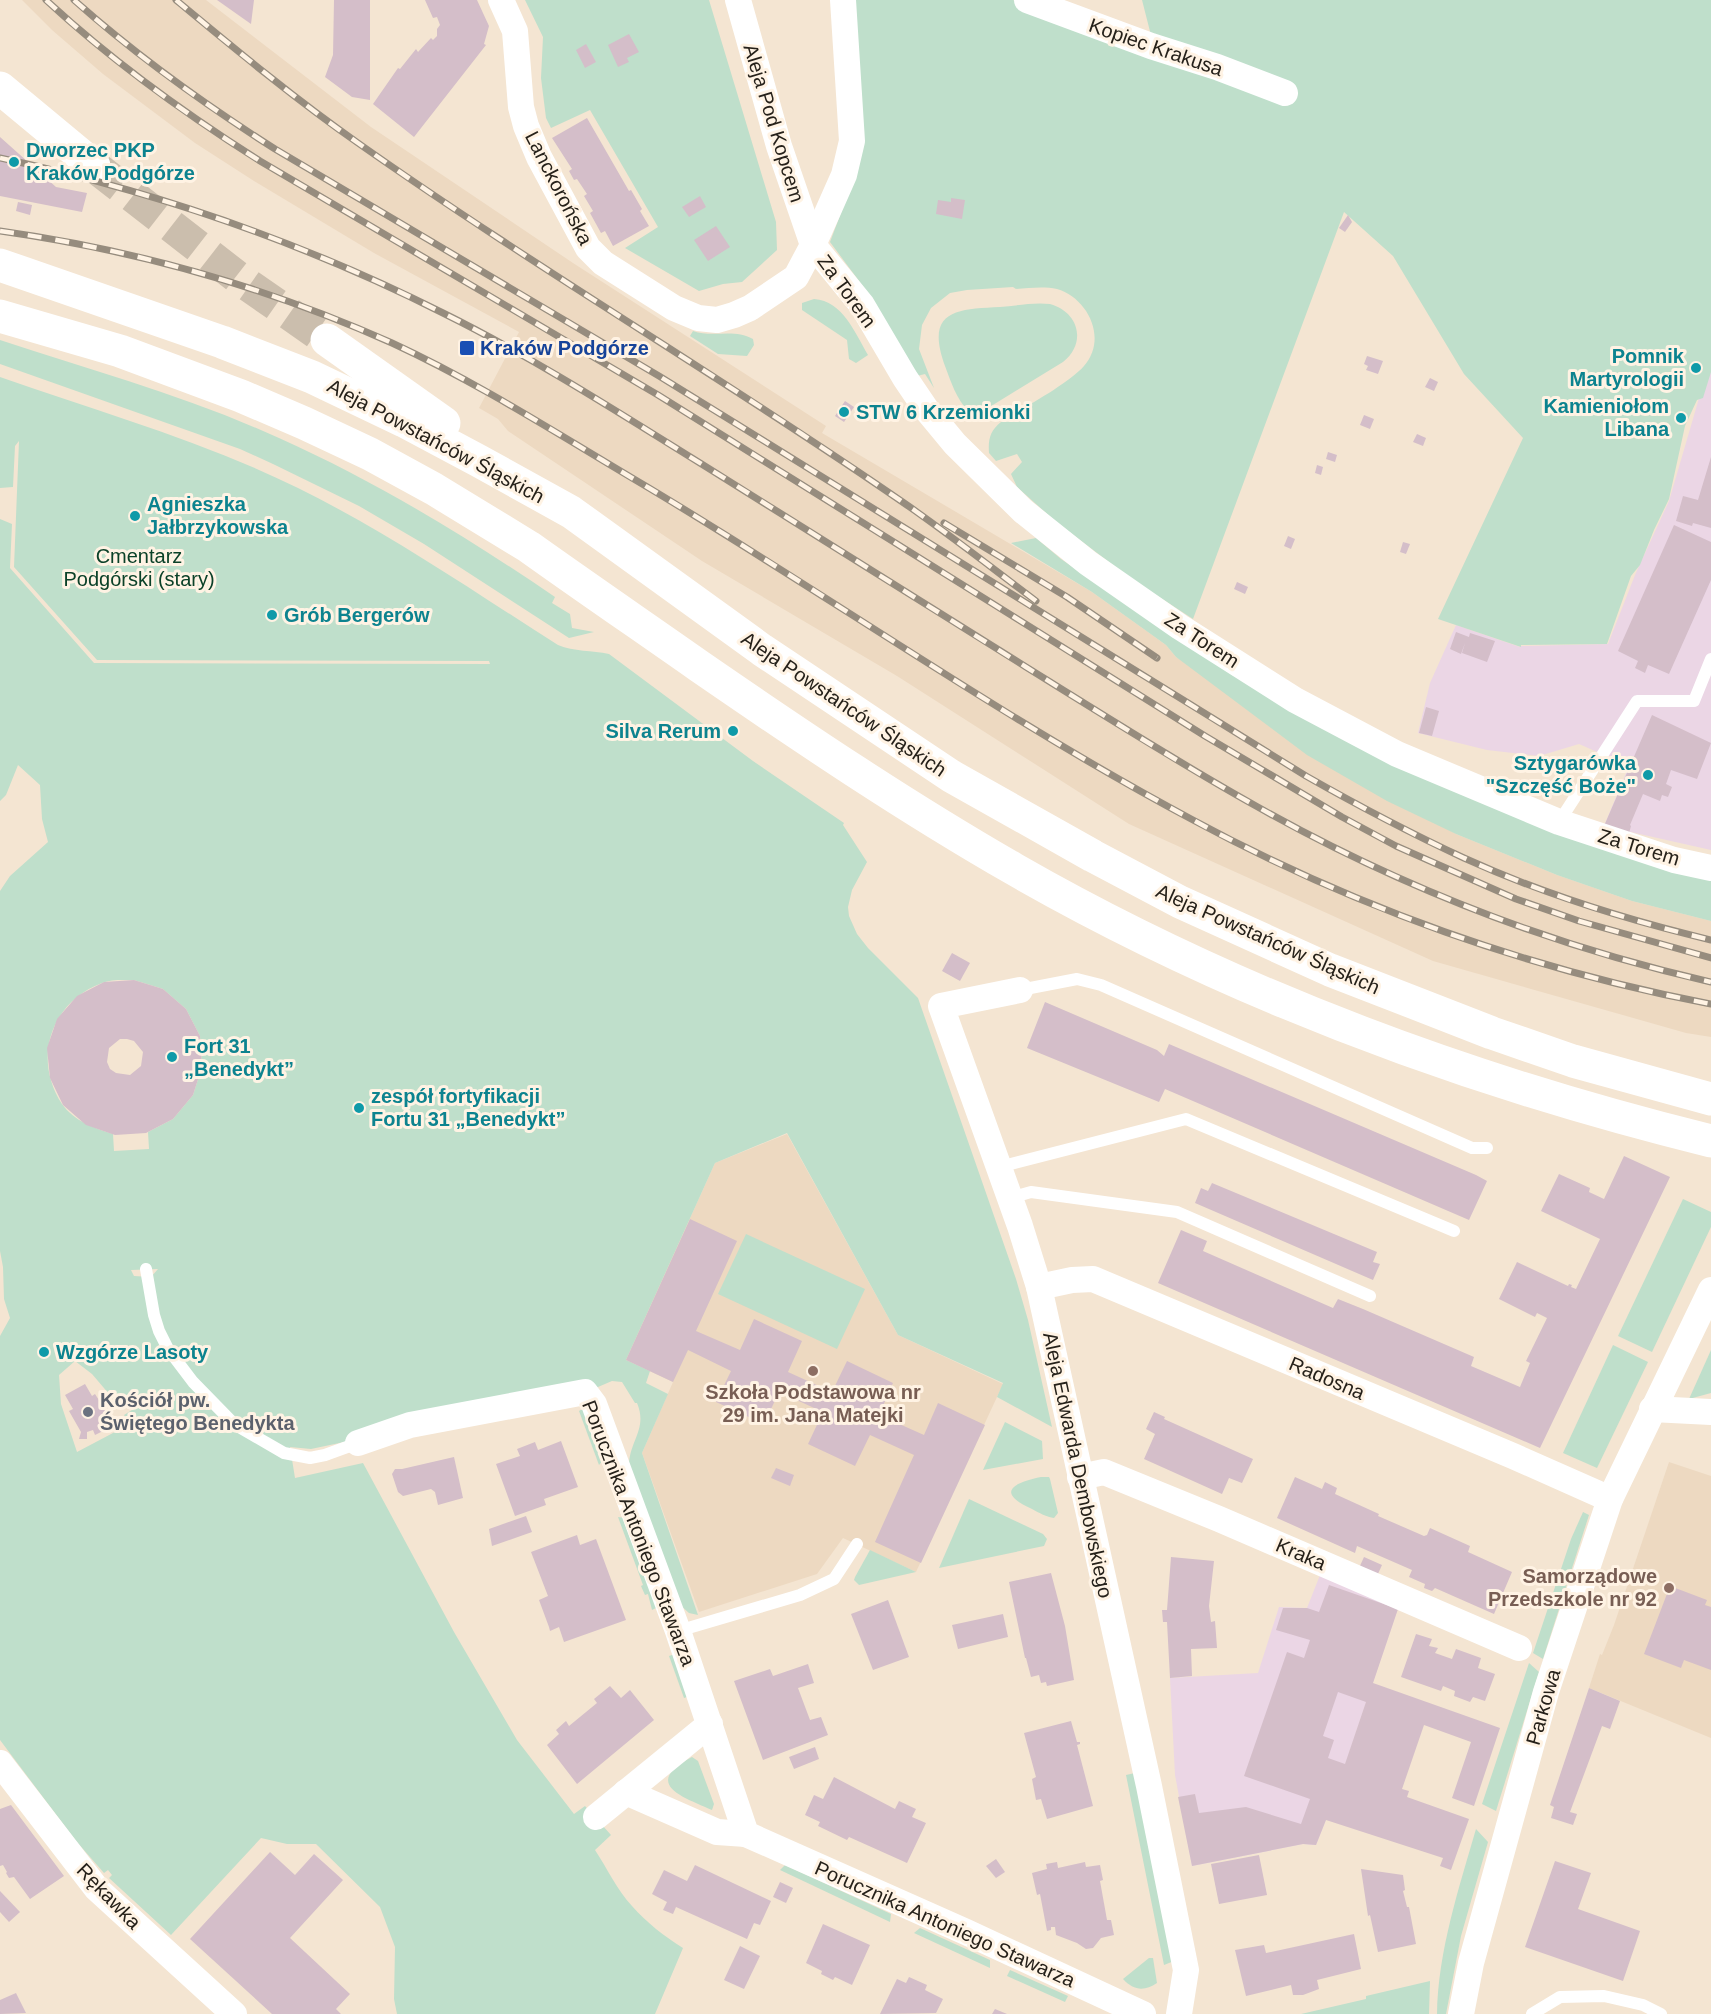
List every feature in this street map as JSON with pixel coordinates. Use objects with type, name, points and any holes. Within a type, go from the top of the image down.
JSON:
[{"type":"main road","points":[[0,88],[94,166]]},
{"type":"main road","name":"Aleja Powstańców Śląskich","points":[[0,265],[222,342],[312,377],[404,421],[571,512],[762,650],[951,776],[1180,902],[1330,970],[1482,1030],[1573,1061],[1711,1099]]},
{"type":"main road","points":[[0,316],[120,351],[241,396],[380,459],[521,542],[874,785],[1017,871],[1192,961],[1302,1010],[1471,1073],[1561,1101],[1711,1141]]},
{"type":"main road","points":[[327,340],[571,512]]},
{"type":"street","name":"Lanckorońska","points":[[501,0],[515,32],[521,106],[532,140],[588,248],[603,263],[674,308],[698,318],[717,320],[742,312],[793,281],[813,245],[844,175],[852,141],[843,0]]},
{"type":"street","name":"Aleja Pod Kopcem","points":[[738,0],[779,146],[813,245]]},
{"type":"street","name":"Kopiec Krakusa","points":[[1027,0],[1285,93]]},
{"type":"street","name":"Za Torem","points":[[813,245],[850,289],[926,409],[955,444],[1023,511],[1088,564],[1180,627],[1295,700],[1397,754],[1559,822],[1674,860],[1711,868]]},
{"type":"street","name":"Aleja Edwarda Dembowskiego","points":[[1020,990],[941,1006],[1010,1198],[1039,1287],[1149,1786],[1186,1970],[1179,2014]]},
{"type":"street","name":"Radosna","points":[[1039,1287],[1072,1280],[1093,1279],[1514,1456],[1610,1499]]},
{"type":"street","name":"Parkowa","points":[[1461,2014],[1471,1963],[1549,1682],[1610,1499],[1711,1290]]},
{"type":"street","name":"Porucznika Antoniego Stawarza","points":[[358,1443],[410,1425],[585,1392],[594,1404],[678,1631],[746,1834]]},
{"type":"street","points":[[1652,1409],[1711,1412]]},
{"type":"street","name":"Kraka","points":[[1080,1477],[1104,1472],[1218,1518],[1519,1648]]},
{"type":"street","points":[[596,1817],[710,1724]]},
{"type":"street","name":"Rękawka","points":[[0,1763],[97,1889],[234,2014]]},
{"type":"street","name":"Porucznika Antoniego Stawarza","points":[[626,1792],[717,1832],[746,1834],[1143,2014]]},
{"type":"lane","points":[[1559,822],[1637,701],[1694,701],[1711,659]]},
{"type":"lane","points":[[1020,990],[1077,979],[1101,985],[1472,1148],[1487,1148]]},
{"type":"lane","points":[[999,1167],[1186,1119],[1454,1231]]},
{"type":"lane","points":[[1010,1198],[1031,1192],[1177,1212],[1370,1296]]},
{"type":"lane","points":[[146,1269],[154,1315],[168,1349],[193,1382],[234,1424],[284,1453],[310,1458],[358,1443]]},
{"type":"lane","points":[[678,1631],[800,1595],[834,1579],[857,1544]]},
{"type":"lane","points":[[1532,2014],[1560,1997],[1604,1996],[1643,2005],[1661,2014]]},
{"type":"shaded area","points":[[22,0],[206,0],[371,127],[573,263],[826,426],[822,433],[1092,592],[1166,645],[1176,657],[1456,834],[1557,875],[1632,901],[1711,921],[1711,1037],[1686,1033],[1433,961],[1129,824],[897,676],[702,561],[508,431],[498,419],[479,408],[519,332],[374,253],[195,143],[103,74],[52,30]]},
{"type":"shaded area","points":[[1711,357],[1711,850],[1604,826],[1629,766],[1579,744],[1539,756],[1487,750],[1418,733],[1430,683],[1456,625],[1520,647],[1608,644],[1635,575],[1669,501]]},
{"type":"shaded area","name":"Szkoła Podstawowa nr 29 im. Jana Matejki","points":[[787,1134],[898,1335],[1003,1384],[916,1572],[843,1538],[817,1574],[699,1612],[642,1453],[673,1382],[626,1360],[715,1163]]},
{"type":"shaded area","name":"Samorządowe Przedszkole nr 92","points":[[1669,1462],[1711,1476],[1711,1738],[1589,1688],[1600,1654],[1602,1655],[1614,1625]]},
{"type":"shaded area","points":[[1320,1575],[1399,1605],[1316,1845],[1303,1844],[1192,1866],[1175,1775],[1170,1678],[1258,1673],[1279,1607],[1307,1608]]},
{"type":"green space","points":[[525,0],[709,0],[776,222],[777,250],[742,282],[723,284],[699,291],[625,248],[658,227],[590,110],[551,128],[546,118],[541,78],[543,37]]},
{"type":"green space","points":[[850,0],[1013,0],[1155,51],[1142,0],[1711,0],[1711,372],[1703,398],[1697,400],[1685,426],[1669,499],[1640,565],[1631,576],[1607,644],[1521,645],[1521,647],[1438,619],[1523,438],[1464,374],[1393,256],[1344,212],[1193,619],[1130,578],[1055,521],[1017,487],[1011,474],[1022,462],[1017,454],[996,461],[989,453],[989,439],[1001,422],[1056,388],[1084,366],[1091,355],[1094,332],[1091,321],[1078,301],[1052,288],[1016,289],[1013,287],[950,293],[931,308],[922,325],[919,349],[934,388],[925,374],[917,376],[865,289],[830,242],[856,173]]},
{"type":"green space","points":[[814,299],[824,301],[840,312],[853,328],[868,355],[856,363],[849,359],[847,340],[802,310],[802,303]]},
{"type":"green space","points":[[1050,304],[1060,308],[1073,321],[1077,337],[1071,354],[1063,362],[988,408],[968,411],[957,395],[945,366],[939,334],[942,324],[948,317],[970,309]]},
{"type":"green space","points":[[693,331],[708,334],[738,334],[753,339],[754,345],[747,356],[718,354],[690,336]]},
{"type":"green space","points":[[0,340],[211,410],[315,455],[386,492],[489,553],[555,597],[552,603],[570,614],[572,628],[594,632],[569,638],[424,544],[359,506],[240,449],[0,364]]},
{"type":"green space","name":"Cmentarz Podgórski (stary)","points":[[0,377],[188,441],[262,471],[365,524],[558,645],[570,649],[609,654],[753,761],[844,823],[843,825],[867,862],[852,890],[848,907],[849,916],[857,934],[868,948],[918,998],[1016,1279],[1028,1320],[1052,1427],[997,1397],[1003,1383],[898,1335],[787,1133],[715,1163],[626,1360],[650,1371],[646,1383],[668,1394],[642,1453],[698,1615],[689,1613],[679,1604],[629,1466],[639,1428],[640,1412],[637,1403],[622,1382],[612,1381],[591,1390],[311,1449],[290,1447],[295,1478],[363,1463],[454,1632],[517,1740],[574,1814],[585,1806],[611,1835],[595,1850],[617,1886],[644,1918],[683,1948],[655,2014],[397,2014],[394,1999],[395,1947],[380,1907],[316,1844],[287,1844],[261,1838],[171,1935],[109,1878],[112,1875],[108,1870],[104,1873],[76,1841],[0,1740],[0,1336],[10,1318],[4,1299],[0,1251],[0,891],[10,876],[48,842],[42,819],[40,785],[18,765],[6,795],[0,801],[0,519],[12,524],[10,568],[94,663],[490,664],[489,661],[97,660],[14,567],[19,441],[15,446],[13,487],[0,488]],"holes":[[[113,980],[134,980],[163,989],[186,1009],[200,1036],[202,1067],[193,1095],[173,1119],[148,1132],[149,1149],[114,1151],[113,1134],[78,1119],[62,1104],[53,1086],[48,1068],[48,1051],[52,1033],[70,1003],[84,992],[102,983]],[[158,1269],[151,1277],[134,1276],[131,1270]],[[75,1361],[92,1374],[115,1401],[126,1396],[135,1408],[124,1415],[130,1424],[77,1452],[61,1404],[59,1375]]]},
{"type":"green space","points":[[1036,538],[1061,559],[1232,675],[1711,876],[1711,921],[1632,901],[1557,875],[1456,834],[1387,801],[1307,755],[1176,657],[1166,645],[1092,592],[1011,543]]},
{"type":"green space","points":[[1683,1199],[1711,1212],[1711,1227],[1652,1352],[1618,1336]]},
{"type":"green space","points":[[746,1234],[865,1289],[837,1349],[718,1294]]},
{"type":"green space","points":[[1613,1345],[1648,1362],[1597,1468],[1563,1453]]},
{"type":"green space","points":[[1711,1350],[1711,1393],[1689,1399]]},
{"type":"green space","points":[[584,1408],[604,1459],[599,1465],[579,1411]]},
{"type":"green space","points":[[1005,1422],[1042,1441],[1043,1459],[983,1470]]},
{"type":"green space","points":[[1041,1477],[1050,1479],[1058,1513],[1054,1518],[1043,1515],[1021,1503],[1011,1493],[1016,1485]]},
{"type":"green space","points":[[969,1499],[1043,1534],[1047,1539],[1044,1546],[939,1568]]},
{"type":"green space","points":[[1583,1512],[1589,1515],[1543,1659],[1533,1653],[1571,1539]]},
{"type":"green space","points":[[618,1517],[625,1518],[658,1607],[652,1610],[648,1594],[645,1595],[641,1586],[643,1585]]},
{"type":"green space","points":[[870,1550],[916,1572],[859,1585],[854,1580]]},
{"type":"green space","points":[[675,1654],[690,1696],[684,1698],[669,1656]]},
{"type":"green space","points":[[1529,1663],[1539,1672],[1496,1811],[1482,1804]]},
{"type":"green space","points":[[692,1757],[698,1761],[714,1804],[712,1810],[679,1795],[668,1782],[677,1766]]},
{"type":"green space","points":[[1135,1773],[1174,1961],[1164,1965],[1126,1775]]},
{"type":"green space","points":[[1476,1829],[1488,1842],[1461,1936],[1446,2014],[1437,2014],[1445,1943]]},
{"type":"green space","points":[[785,1865],[891,1914],[890,1922],[780,1870]]},
{"type":"green space","points":[[920,1928],[990,1960],[990,1968],[914,1933]]},
{"type":"green space","points":[[1149,1958],[1153,1958],[1157,1983],[1143,1989],[1131,1986],[1123,1979]]},
{"type":"green space","points":[[1010,1970],[1068,1996],[1065,2002],[1007,1976]]},
{"type":"green space","points":[[1430,1981],[1429,2014],[1301,2014],[1366,1999],[1366,1996]]},
{"type":"building","points":[[217,0],[254,0],[251,24]]},
{"type":"building","points":[[334,0],[370,0],[370,100],[352,97],[325,77],[333,55]]},
{"type":"building","points":[[425,0],[477,0],[489,26],[484,44],[486,45],[414,137],[373,104],[398,68],[400,69],[416,49],[418,52],[431,38],[433,40],[437,36],[437,29],[440,25],[437,17],[433,18]]},
{"type":"building","points":[[629,34],[639,52],[627,58],[629,62],[618,67],[608,45]]},
{"type":"building","points":[[586,44],[596,62],[585,68],[576,50]]},
{"type":"building","points":[[587,118],[629,191],[631,190],[642,209],[640,211],[649,226],[613,246],[605,231],[601,233],[590,213],[593,211],[584,196],[587,194],[577,179],[574,180],[569,171],[572,169],[552,138]]},
{"type":"building","name":"Dworzec PKP Kraków Podgórze","points":[[0,137],[56,187],[87,193],[82,212],[0,196]]},
{"type":"building","points":[[700,196],[706,207],[689,217],[682,207]]},
{"type":"building","points":[[951,198],[965,200],[962,219],[936,214],[938,200],[951,202]]},
{"type":"building","points":[[18,202],[32,205],[30,215],[16,211]]},
{"type":"building","points":[[1348,215],[1352,222],[1345,232],[1339,228]]},
{"type":"building","points":[[716,226],[730,247],[708,261],[694,240]]},
{"type":"building","points":[[1367,356],[1383,361],[1378,374],[1366,370],[1368,366],[1364,364]]},
{"type":"building","points":[[1430,378],[1438,382],[1434,391],[1425,387]]},
{"type":"building","name":"STW 6 Krzemionki","points":[[845,401],[854,407],[844,422],[835,416]]},
{"type":"building","points":[[1364,415],[1374,419],[1370,429],[1360,425]]},
{"type":"building","points":[[1417,434],[1426,438],[1423,446],[1413,442]]},
{"type":"building","points":[[1328,452],[1337,455],[1335,462],[1326,459]]},
{"type":"building","points":[[1711,457],[1711,528],[1676,521],[1683,496],[1698,500]]},
{"type":"building","points":[[1317,465],[1323,467],[1321,475],[1315,473]]},
{"type":"building","points":[[1674,525],[1711,542],[1711,580],[1669,674],[1648,665],[1645,673],[1635,668],[1638,661],[1618,651]]},
{"type":"building","points":[[1288,536],[1295,539],[1291,549],[1284,546]]},
{"type":"building","points":[[1403,542],[1410,544],[1406,554],[1400,552]]},
{"type":"building","points":[[1237,582],[1248,587],[1245,594],[1234,589]]},
{"type":"building","points":[[1456,632],[1469,637],[1470,633],[1495,641],[1487,662],[1462,653],[1465,643],[1461,654],[1450,649]]},
{"type":"building","points":[[1426,707],[1439,711],[1432,736],[1419,733]]},
{"type":"building","name":"Sztygarówka \"Szczęść Boże\"","points":[[1652,715],[1711,743],[1697,779],[1671,770],[1666,784],[1672,787],[1668,797],[1662,795],[1660,801],[1643,794],[1630,825],[1628,837],[1604,826]]},
{"type":"building","points":[[952,953],[970,963],[960,981],[942,971]]},
{"type":"building","name":"Fort 31 „Benedykt”","points":[[134,980],[163,989],[186,1009],[200,1036],[202,1067],[193,1095],[173,1119],[146,1133],[115,1135],[86,1125],[63,1105],[50,1078],[47,1048],[57,1019],[77,996],[104,982]],"holes":[[[120,1039],[134,1041],[143,1052],[141,1066],[130,1075],[116,1073],[110,1069],[107,1062],[109,1048]]]},
{"type":"building","points":[[1045,1002],[1157,1050],[1164,1056],[1169,1044],[1487,1181],[1469,1220],[1165,1089],[1159,1102],[1027,1048]]},
{"type":"building","points":[[1624,1156],[1670,1177],[1540,1448],[1158,1283],[1181,1230],[1207,1241],[1203,1251],[1333,1308],[1338,1299],[1363,1309],[1474,1357],[1471,1366],[1520,1387],[1530,1363],[1526,1361],[1547,1318],[1537,1313],[1535,1317],[1499,1299],[1517,1262],[1568,1286],[1572,1285],[1571,1287],[1576,1289],[1600,1239],[1541,1211],[1559,1174],[1590,1188],[1589,1192],[1604,1199]]},
{"type":"building","points":[[1212,1183],[1377,1252],[1373,1262],[1380,1264],[1373,1280],[1195,1203],[1201,1188],[1208,1191]]},
{"type":"building","points":[[690,1219],[737,1241],[696,1331],[740,1350],[754,1319],[802,1341],[788,1372],[832,1392],[847,1361],[893,1383],[879,1415],[924,1435],[938,1403],[985,1425],[921,1563],[875,1542],[914,1455],[870,1435],[855,1466],[808,1444],[823,1412],[779,1392],[764,1424],[716,1402],[731,1371],[688,1350],[673,1382],[626,1360]]},
{"type":"building","name":"Kościół pw. Świętego Benedykta","points":[[85,1384],[92,1396],[95,1394],[106,1411],[104,1413],[114,1418],[110,1427],[107,1423],[101,1426],[103,1431],[95,1435],[93,1430],[87,1432],[87,1439],[79,1439],[81,1432],[69,1411],[73,1409],[65,1395]]},
{"type":"building","points":[[1154,1412],[1165,1417],[1164,1419],[1253,1459],[1242,1483],[1229,1478],[1222,1494],[1144,1459],[1155,1434],[1146,1429]]},
{"type":"building","points":[[561,1441],[578,1487],[544,1499],[546,1505],[515,1516],[496,1464],[520,1456],[517,1449],[535,1442],[538,1450]]},
{"type":"building","points":[[454,1457],[463,1498],[438,1505],[435,1492],[431,1489],[403,1496],[398,1492],[392,1474],[395,1469]]},
{"type":"building","points":[[776,1468],[794,1475],[790,1486],[771,1478]]},
{"type":"building","points":[[1295,1477],[1322,1489],[1325,1482],[1337,1488],[1335,1494],[1379,1514],[1378,1516],[1424,1536],[1430,1528],[1470,1546],[1468,1552],[1512,1572],[1494,1614],[1435,1588],[1432,1591],[1424,1588],[1425,1584],[1409,1577],[1412,1570],[1357,1546],[1355,1553],[1277,1518]]},
{"type":"building","points":[[526,1516],[532,1532],[492,1546],[489,1529]]},
{"type":"building","points":[[577,1535],[580,1545],[596,1539],[626,1620],[564,1642],[559,1627],[550,1631],[539,1600],[548,1596],[531,1552]]},
{"type":"building","points":[[1171,1557],[1214,1561],[1209,1606],[1211,1622],[1215,1621],[1217,1648],[1191,1649],[1192,1676],[1170,1678],[1167,1622],[1163,1622],[1162,1610],[1167,1610]]},
{"type":"building","points":[[1364,1557],[1382,1565],[1377,1576],[1359,1568]]},
{"type":"building","points":[[1051,1573],[1065,1626],[1074,1680],[1047,1686],[1046,1682],[1041,1683],[1039,1675],[1031,1677],[1009,1582]]},
{"type":"building","points":[[1329,1585],[1398,1609],[1373,1683],[1500,1728],[1474,1806],[1452,1798],[1471,1742],[1424,1725],[1402,1789],[1409,1791],[1407,1797],[1469,1819],[1451,1870],[1440,1866],[1443,1858],[1326,1820],[1316,1845],[1303,1844],[1192,1866],[1178,1797],[1195,1794],[1199,1813],[1246,1807],[1301,1824],[1310,1799],[1244,1776],[1287,1652],[1304,1658],[1310,1640],[1276,1630],[1283,1608],[1307,1608],[1319,1612]],"holes":[[[1338,1692],[1366,1702],[1345,1764],[1328,1758],[1334,1740],[1323,1736]]]},
{"type":"building","points":[[1670,1586],[1707,1600],[1705,1605],[1711,1607],[1711,1670],[1684,1660],[1681,1668],[1644,1654]]},
{"type":"building","points":[[888,1600],[909,1657],[873,1670],[851,1614]]},
{"type":"building","points":[[1003,1614],[1008,1637],[958,1649],[952,1625]]},
{"type":"building","points":[[1416,1634],[1432,1639],[1429,1646],[1438,1648],[1435,1653],[1452,1659],[1456,1649],[1481,1658],[1478,1668],[1495,1674],[1485,1701],[1473,1697],[1470,1702],[1454,1696],[1455,1691],[1443,1686],[1441,1691],[1401,1677]]},
{"type":"building","points":[[808,1664],[814,1683],[798,1688],[810,1720],[821,1717],[828,1735],[763,1760],[734,1681],[770,1669],[773,1676]]},
{"type":"building","points":[[610,1686],[621,1698],[630,1690],[654,1720],[577,1784],[547,1745],[559,1734],[556,1730],[566,1721],[569,1726],[597,1703],[594,1699]]},
{"type":"building","points":[[1589,1688],[1620,1701],[1610,1729],[1602,1726],[1570,1812],[1577,1814],[1573,1825],[1551,1818],[1554,1807],[1550,1805]]},
{"type":"building","points":[[1071,1721],[1077,1742],[1080,1742],[1077,1745],[1093,1806],[1047,1819],[1041,1799],[1036,1800],[1032,1779],[1036,1777],[1024,1733]]},
{"type":"building","points":[[815,1747],[819,1759],[794,1769],[789,1757]]},
{"type":"building","points":[[834,1777],[895,1809],[899,1801],[916,1809],[912,1817],[926,1823],[907,1863],[849,1837],[847,1840],[818,1826],[820,1822],[805,1815],[814,1795],[823,1799]]},
{"type":"building","points":[[11,1805],[64,1876],[30,1899],[14,1877],[9,1878],[3,1865],[0,1866],[0,1809]]},
{"type":"building","points":[[270,1852],[295,1875],[314,1854],[343,1880],[290,1938],[350,1994],[336,2009],[341,2014],[272,2014],[190,1939]]},
{"type":"building","points":[[1259,1855],[1267,1895],[1219,1904],[1211,1864]]},
{"type":"building","points":[[996,1859],[1005,1872],[996,1878],[986,1866]]},
{"type":"building","points":[[1555,1861],[1591,1873],[1578,1909],[1640,1931],[1623,1981],[1525,1947]]},
{"type":"building","points":[[1057,1862],[1058,1868],[1085,1862],[1086,1867],[1100,1865],[1103,1880],[1100,1881],[1107,1920],[1111,1920],[1114,1935],[1101,1938],[1093,1948],[1086,1949],[1056,1935],[1055,1927],[1047,1931],[1040,1894],[1037,1895],[1032,1873],[1047,1869],[1046,1864]]},
{"type":"building","points":[[695,1865],[771,1901],[760,1925],[754,1923],[747,1939],[676,1907],[673,1914],[663,1910],[667,1902],[652,1894],[664,1870],[687,1881]]},
{"type":"building","points":[[1361,1869],[1403,1875],[1405,1890],[1403,1891],[1407,1907],[1409,1907],[1416,1944],[1378,1952],[1370,1915],[1368,1916]]},
{"type":"building","points":[[780,1882],[793,1888],[786,1903],[773,1897]]},
{"type":"building","points":[[0,1891],[20,1912],[9,1922],[0,1912]]},
{"type":"building","points":[[823,1924],[870,1945],[852,1985],[835,1977],[833,1980],[806,1963]]},
{"type":"building","points":[[1354,1934],[1361,1969],[1317,1980],[1319,1989],[1303,1995],[1293,1995],[1291,1985],[1246,1996],[1235,1950],[1264,1945],[1266,1953]]},
{"type":"building","points":[[740,1946],[760,1956],[744,1989],[724,1980]]},
{"type":"building","points":[[909,1977],[927,1985],[925,1990],[943,1999],[936,2013],[880,2014],[897,1979],[906,1983]]},
{"type":"building","points":[[16,1993],[26,2013],[0,2014],[0,2000]]},
{"type":"building","points":[[995,2009],[1007,2014],[992,2014]]},
{"type":"tunnel","points":[[94,166],[241,280],[327,340]]},
{"type":"railway","points":[[46,0],[149,85],[260,161],[658,395],[1205,736],[1342,817],[1396,846],[1516,899],[1579,921],[1711,958]]},
{"type":"railway","points":[[74,0],[172,79],[275,149],[659,376],[1306,776],[1404,829],[1494,871],[1586,905],[1711,940]]},
{"type":"railway","points":[[176,0],[288,91],[358,143],[494,235],[836,457],[904,503],[1036,601]]},
{"type":"railway","points":[[0,158],[114,186],[226,221],[336,263],[390,287],[477,330],[577,387],[1140,738],[1310,835],[1477,911],[1593,951],[1711,982]]},
{"type":"railway","points":[[0,231],[101,249],[200,273],[297,305],[392,343],[490,394],[649,488],[1054,741],[1193,820],[1254,851],[1317,881],[1380,907],[1510,954],[1644,990],[1711,1004]]},
{"type":"railway","points":[[944,523],[1067,597],[1157,658]]},
{"type":"place","name":"Dworzec PKP Kraków Podgórze","points":[[14,162]]},
{"type":"place","name":"Kraków Podgórze","points":[[467,348]]},
{"type":"place","name":"Pomnik Martyrologii","points":[[1696,368]]},
{"type":"place","name":"STW 6 Krzemionki","points":[[844,412]]},
{"type":"place","name":"Kamieniołom Libana","points":[[1681,418]]},
{"type":"place","name":"Agnieszka Jałbrzykowska","points":[[135,516]]},
{"type":"place","name":"Grób Bergerów","points":[[272,615]]},
{"type":"place","name":"Silva Rerum","points":[[733,731]]},
{"type":"place","name":"Sztygarówka \"Szczęść Boże\"","points":[[1648,775]]},
{"type":"place","name":"Fort 31 „Benedykt”","points":[[172,1057]]},
{"type":"place","name":"zespół fortyfikacji Fortu 31 „Benedykt”","points":[[359,1108]]},
{"type":"place","name":"Wzgórze Lasoty","points":[[44,1352]]},
{"type":"place","name":"Szkoła Podstawowa nr 29 im. Jana Matejki","points":[[813,1371]]},
{"type":"place","name":"Kościół pw. Świętego Benedykta","points":[[88,1412]]},
{"type":"place","name":"Samorządowe Przedszkole nr 92","points":[[1669,1588]]}]
